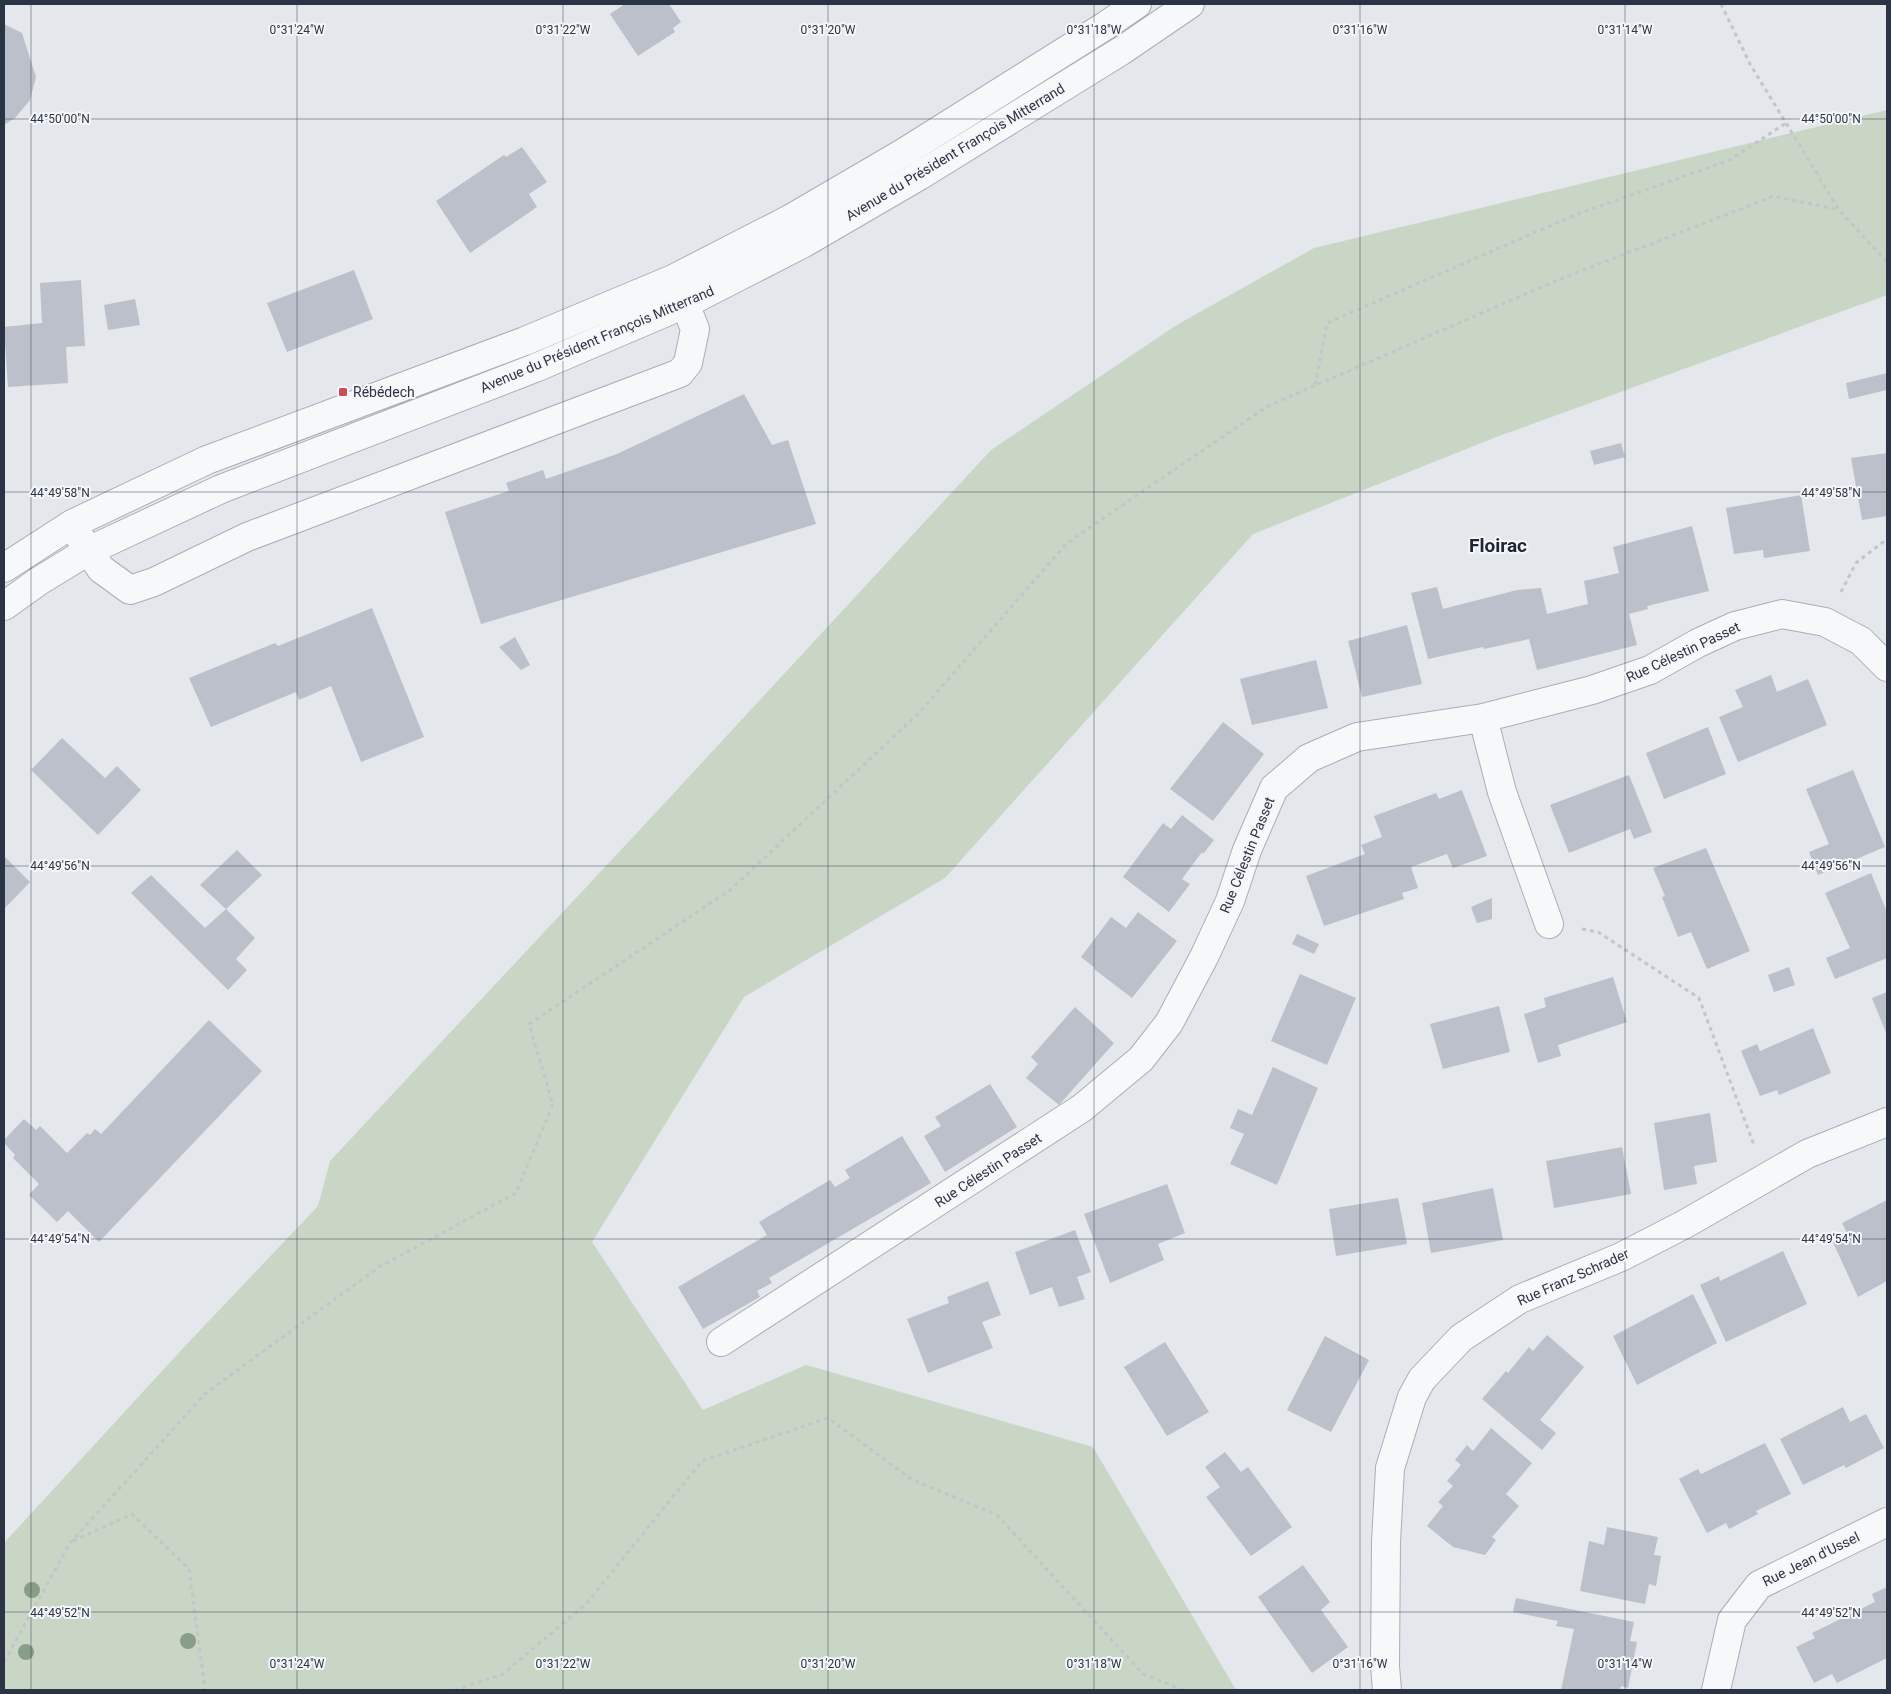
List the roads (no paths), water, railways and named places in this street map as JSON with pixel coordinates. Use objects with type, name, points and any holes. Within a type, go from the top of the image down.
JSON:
[{"type":"street","name":"Avenue du Président François Mitterrand","points":[[4,568],[72,524],[207,460],[525,341],[672,279],[790,219],[903,153],[1137,4]]},
{"type":"street","name":"Avenue du Président François Mitterrand","points":[[4,606],[88,551],[221,489],[535,368],[684,304],[804,243],[919,176],[1121,51],[1190,4]]},
{"type":"street","points":[[72,524],[88,551],[102,569],[130,590],[154,582],[247,537],[680,373],[688,363],[694,329],[684,304]]},
{"type":"street","name":"Rue Célestin Passet","points":[[721,1342],[1082,1108],[1141,1059],[1168,1023],[1204,957],[1230,901],[1247,850],[1274,788],[1309,758],[1357,737],[1483,718],[1592,690],[1650,670],[1698,643],[1735,626],[1782,614],[1825,622],[1861,641],[1887,666]]},
{"type":"street","points":[[1483,718],[1502,792],[1549,924]]},
{"type":"street","name":"Rue Franz Schrader","points":[[1387,1690],[1385,1666],[1386,1542],[1390,1468],[1412,1398],[1422,1379],[1461,1338],[1520,1299],[1621,1257],[1685,1224],[1807,1154],[1887,1122]]},
{"type":"street","name":"Rue Jean d'Ussel","points":[[1716,1690],[1732,1620],[1759,1585],[1887,1522]]},
{"type":"place","name":"Rébédech","points":[[343,392]]},
{"type":"district","name":"Floirac","points":[[1498,545]]}]
